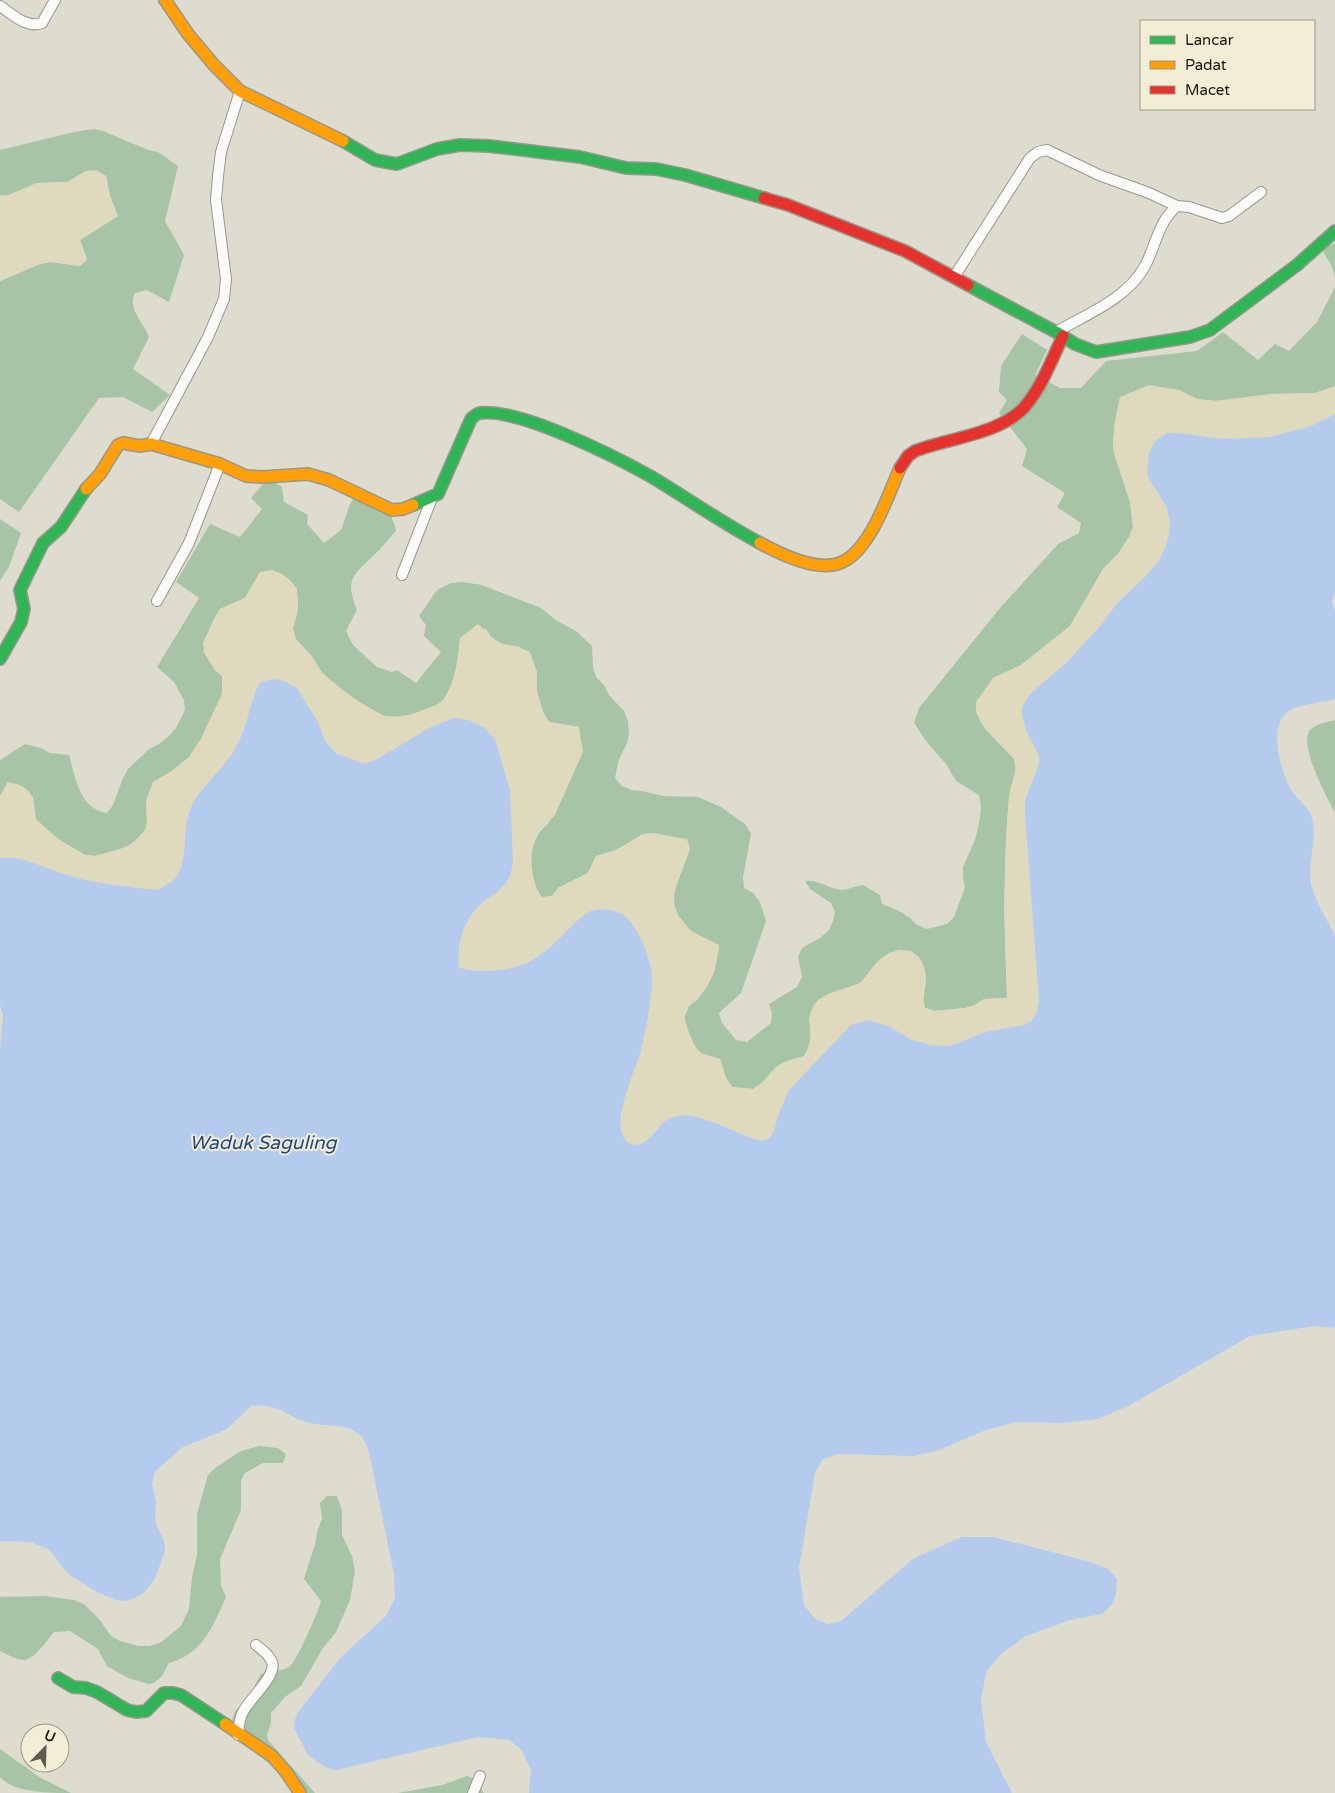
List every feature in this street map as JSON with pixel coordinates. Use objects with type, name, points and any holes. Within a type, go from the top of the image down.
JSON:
[{"type":"street","points":[[0,6],[28,25],[35,26],[42,23],[54,0]]},
{"type":"street","points":[[165,0],[188,34],[214,65],[240,91],[332,135],[375,160],[397,164],[436,148],[460,145],[489,146],[580,157],[626,168],[685,174],[788,205],[905,251],[1082,348],[1096,352],[1190,338],[1210,330],[1297,265],[1335,231]]},
{"type":"street","points":[[151,444],[208,337],[224,299],[226,279],[216,200],[221,152],[240,91]]},
{"type":"street","points":[[954,277],[1009,194],[1030,158],[1038,152],[1047,150],[1106,178],[1148,192],[1177,206],[1189,207],[1222,218],[1229,216],[1261,192]]},
{"type":"street","points":[[0,660],[22,617],[23,605],[19,594],[20,590],[43,543],[65,522],[77,501],[100,474],[118,445],[123,442],[140,446],[151,444],[220,464],[246,476],[262,477],[301,474],[329,480],[392,510],[403,509],[438,494],[471,419],[476,414],[482,412],[509,416],[528,421],[594,449],[650,476],[724,523],[787,557],[810,565],[836,565],[846,561],[857,552],[864,542],[888,496],[902,462],[910,453],[972,435],[1020,412],[1030,401],[1059,334],[1127,289],[1145,266],[1160,226],[1177,206]]},
{"type":"street","points":[[157,601],[189,543],[220,464]]},
{"type":"street","points":[[402,575],[432,498]]},
{"type":"street","points":[[238,1735],[243,1711],[269,1676],[273,1667],[272,1661],[267,1654],[256,1645]]},
{"type":"street","points":[[58,1678],[73,1687],[90,1689],[127,1710],[136,1712],[146,1711],[160,1694],[174,1692],[216,1717],[238,1735],[272,1756],[286,1772],[300,1793]]},
{"type":"street","points":[[473,1793],[480,1776]]},
{"type":"green space","points":[[94,129],[158,152],[178,166],[165,221],[184,255],[169,302],[147,290],[135,293],[133,299],[137,316],[149,337],[133,369],[170,395],[152,412],[123,397],[99,398],[19,512],[0,499],[0,281],[40,264],[50,262],[80,266],[87,259],[80,240],[118,216],[110,196],[106,176],[86,171],[68,182],[37,183],[9,195],[0,195],[0,150]]},
{"type":"green space","points":[[1335,243],[1335,277],[1332,267],[1321,248]]},
{"type":"green space","points":[[1335,287],[1335,386],[1315,393],[1272,394],[1216,401],[1197,399],[1179,390],[1120,397],[1113,442],[1114,453],[1130,502],[1133,527],[1129,537],[1118,554],[1103,569],[1070,626],[1021,665],[993,678],[981,722],[1015,762],[1015,773],[1009,799],[1005,866],[1007,998],[984,999],[975,1005],[965,1008],[935,1011],[925,1008],[922,998],[926,979],[912,951],[899,950],[889,953],[879,960],[860,983],[827,995],[809,1018],[810,1038],[804,1056],[784,1062],[753,1089],[732,1087],[726,1078],[720,1059],[700,1053],[693,1045],[684,1018],[689,1006],[703,992],[713,974],[719,945],[691,931],[676,911],[674,902],[677,881],[690,849],[643,834],[616,850],[596,856],[588,873],[558,888],[552,896],[542,898],[537,890],[531,870],[533,849],[541,830],[548,824],[579,727],[549,722],[543,712],[537,692],[537,672],[520,647],[496,641],[486,629],[460,638],[454,679],[443,700],[439,704],[410,715],[386,716],[353,698],[321,671],[312,657],[297,641],[294,634],[293,628],[298,601],[295,586],[285,577],[270,573],[260,572],[245,598],[220,609],[215,617],[203,643],[215,670],[222,676],[222,694],[201,739],[189,757],[172,771],[153,782],[146,801],[146,830],[135,841],[117,850],[95,856],[85,855],[58,839],[35,819],[33,797],[8,782],[0,796],[0,760],[25,744],[41,748],[50,753],[69,755],[77,783],[85,799],[90,805],[107,813],[113,805],[128,769],[149,749],[169,736],[176,728],[185,710],[184,700],[174,682],[157,667],[199,598],[176,582],[210,524],[240,537],[262,509],[251,498],[263,484],[274,482],[282,487],[284,502],[308,515],[307,524],[324,543],[341,530],[350,504],[360,489],[387,512],[392,518],[396,531],[362,567],[353,578],[351,584],[351,591],[357,610],[346,631],[353,645],[377,667],[392,672],[397,670],[416,683],[441,652],[424,636],[426,625],[419,616],[437,590],[451,583],[462,582],[482,585],[541,608],[557,621],[576,631],[592,646],[593,667],[596,677],[624,711],[628,721],[629,734],[618,762],[615,778],[622,786],[631,790],[663,796],[698,797],[721,807],[746,825],[751,834],[743,877],[744,888],[753,893],[760,902],[766,921],[741,993],[719,1013],[722,1023],[736,1040],[747,1042],[771,1023],[772,1013],[769,1004],[797,987],[802,977],[798,957],[802,948],[820,938],[829,930],[833,921],[835,912],[831,903],[810,889],[805,881],[815,882],[838,890],[863,885],[880,895],[882,904],[901,912],[917,925],[927,929],[947,924],[954,917],[965,887],[963,867],[975,840],[980,818],[979,795],[956,781],[946,764],[926,741],[914,723],[919,708],[1000,608],[1058,544],[1079,533],[1081,523],[1057,507],[1065,493],[1022,466],[1027,449],[999,413],[1007,400],[999,392],[1001,366],[1022,334],[1047,350],[1035,375],[1060,388],[1081,388],[1106,361],[1197,351],[1223,332],[1258,360],[1275,344],[1289,351],[1317,322]]},
{"type":"green space","points":[[0,519],[21,533],[9,567],[0,581]]},
{"type":"green space","points":[[1335,720],[1335,813],[1315,771],[1307,737],[1310,730],[1315,726]]},
{"type":"green space","points":[[259,1446],[278,1448],[286,1454],[283,1463],[263,1463],[245,1473],[241,1480],[241,1510],[220,1559],[221,1585],[226,1597],[211,1628],[199,1646],[181,1659],[169,1663],[162,1676],[154,1683],[149,1684],[128,1678],[107,1666],[98,1649],[70,1631],[54,1632],[45,1644],[28,1659],[18,1659],[0,1651],[0,1597],[44,1596],[74,1600],[84,1604],[99,1619],[111,1636],[120,1641],[139,1646],[160,1643],[181,1626],[189,1609],[192,1577],[197,1555],[197,1514],[208,1475],[215,1468],[241,1451]]},
{"type":"green space","points":[[327,1496],[337,1496],[342,1510],[342,1535],[352,1556],[355,1571],[350,1600],[336,1632],[323,1648],[301,1686],[285,1697],[271,1713],[271,1723],[267,1735],[268,1740],[315,1793],[293,1793],[284,1776],[229,1730],[235,1711],[250,1696],[260,1675],[268,1671],[288,1668],[294,1662],[312,1625],[321,1601],[304,1579],[322,1519],[320,1503]]},
{"type":"green space","points":[[0,1749],[20,1763],[20,1773],[34,1773],[71,1793],[23,1789],[6,1782],[0,1777]]},
{"type":"green space","points":[[467,1776],[472,1778],[484,1793],[398,1793],[442,1785]]},
{"type":"sand","points":[[96,170],[106,176],[110,196],[118,216],[80,240],[87,260],[80,266],[50,262],[40,264],[0,281],[0,195],[9,195],[37,183],[67,182],[86,171]]},
{"type":"sand","points":[[1149,385],[1179,390],[1197,399],[1216,401],[1272,394],[1315,393],[1335,386],[1335,414],[1311,426],[1270,437],[1223,439],[1178,433],[1153,487],[1166,510],[1170,522],[1169,536],[1161,556],[1149,572],[1116,604],[1084,644],[1030,694],[1027,733],[1039,755],[1039,764],[1025,801],[1039,1000],[1037,1012],[1031,1021],[1024,1025],[986,1032],[950,1046],[931,1045],[912,1040],[890,1027],[838,1041],[789,1090],[774,1130],[770,1137],[763,1141],[737,1133],[657,1128],[639,1144],[634,1145],[625,1139],[622,1132],[621,1113],[652,984],[649,956],[639,935],[589,912],[544,952],[521,965],[494,971],[474,971],[459,967],[459,949],[467,923],[477,908],[484,902],[511,823],[510,790],[501,756],[495,739],[484,728],[392,751],[365,764],[347,758],[330,746],[318,722],[253,695],[238,742],[221,769],[195,800],[189,812],[185,828],[181,869],[177,876],[168,884],[158,890],[103,883],[70,876],[27,861],[0,858],[0,796],[8,782],[22,787],[30,793],[36,819],[58,839],[85,855],[95,856],[117,850],[135,841],[145,830],[147,821],[146,801],[153,782],[172,771],[189,757],[201,739],[222,694],[222,676],[215,670],[204,653],[203,643],[220,609],[245,598],[260,572],[272,570],[290,580],[297,589],[298,610],[293,629],[296,639],[311,655],[322,673],[356,700],[384,716],[406,717],[444,700],[458,661],[460,638],[478,624],[498,643],[530,652],[537,672],[537,692],[543,712],[549,722],[579,727],[583,752],[555,815],[540,829],[533,844],[533,873],[538,891],[542,897],[552,896],[558,888],[588,873],[596,856],[616,850],[643,834],[653,833],[687,839],[690,849],[673,895],[674,905],[678,915],[691,931],[719,945],[711,980],[697,999],[689,1005],[685,1014],[685,1023],[697,1049],[701,1053],[720,1059],[726,1078],[732,1087],[753,1089],[784,1062],[804,1056],[811,1041],[810,1016],[812,1009],[820,998],[858,984],[878,962],[897,951],[911,952],[922,961],[926,978],[925,1008],[935,1011],[965,1008],[975,1005],[984,999],[1007,998],[1004,908],[1007,822],[1010,790],[1016,769],[1014,759],[986,730],[981,722],[976,712],[976,702],[993,678],[1021,665],[1070,626],[1103,569],[1118,554],[1129,537],[1133,527],[1130,502],[1114,453],[1115,422],[1120,397]]},
{"type":"water","name":"Waduk Saguling","points":[[1335,414],[1335,592],[1332,602],[1335,610],[1335,699],[1290,710],[1283,717],[1279,725],[1277,736],[1280,759],[1286,780],[1292,792],[1311,815],[1314,832],[1310,870],[1312,888],[1335,936],[1335,1328],[1315,1326],[1250,1336],[1130,1405],[1098,1419],[1063,1423],[1016,1422],[983,1431],[937,1451],[913,1456],[837,1454],[822,1460],[815,1473],[799,1568],[804,1605],[814,1618],[828,1624],[841,1621],[914,1558],[962,1537],[993,1537],[1091,1562],[1108,1569],[1117,1579],[1116,1594],[1112,1604],[1102,1614],[1070,1620],[1026,1636],[1001,1654],[986,1672],[981,1701],[986,1742],[1012,1793],[529,1793],[531,1770],[521,1749],[509,1740],[478,1737],[336,1770],[325,1767],[308,1755],[294,1728],[295,1719],[299,1711],[341,1657],[386,1616],[395,1598],[394,1574],[369,1452],[364,1440],[360,1435],[349,1429],[340,1426],[310,1423],[272,1407],[252,1405],[227,1429],[181,1448],[155,1472],[152,1483],[156,1502],[155,1521],[164,1541],[165,1551],[151,1584],[144,1593],[135,1598],[126,1601],[116,1600],[97,1592],[71,1576],[50,1550],[31,1542],[0,1541],[0,1050],[3,1015],[0,1005],[0,858],[18,859],[70,876],[114,885],[158,890],[168,884],[177,876],[181,869],[187,823],[192,805],[236,747],[260,682],[273,679],[281,680],[297,688],[318,722],[325,741],[337,754],[365,764],[379,758],[431,727],[454,718],[469,720],[484,728],[495,739],[510,790],[513,860],[509,878],[505,884],[477,908],[464,928],[460,944],[459,967],[474,971],[494,971],[523,965],[547,950],[586,913],[602,909],[624,915],[635,928],[646,950],[652,974],[652,986],[643,1042],[622,1112],[621,1125],[623,1136],[629,1143],[641,1144],[651,1137],[668,1119],[686,1115],[705,1119],[763,1141],[770,1137],[774,1130],[789,1090],[851,1025],[869,1020],[890,1027],[912,1040],[931,1045],[950,1046],[986,1032],[1024,1025],[1031,1021],[1037,1012],[1039,1000],[1025,801],[1039,764],[1039,755],[1027,733],[1022,716],[1022,707],[1030,694],[1067,662],[1101,625],[1118,602],[1159,561],[1169,535],[1170,522],[1167,508],[1147,475],[1149,452],[1156,440],[1168,433],[1223,439],[1270,437],[1311,426]]},
{"type":"traffic: fast","points":[[343,141],[375,160],[397,164],[437,149],[460,145],[489,146],[580,157],[626,168],[656,169],[685,175],[764,198]]},
{"type":"traffic: fast","points":[[968,285],[1075,344],[1096,352],[1190,337],[1210,330],[1297,265],[1335,231]]},
{"type":"traffic: fast","points":[[413,505],[438,494],[471,419],[480,413],[497,413],[541,425],[614,457],[650,476],[760,543]]},
{"type":"traffic: fast","points":[[0,659],[21,622],[24,609],[20,590],[43,543],[61,527],[86,489]]},
{"type":"traffic: fast","points":[[58,1678],[73,1687],[86,1688],[97,1692],[127,1710],[136,1712],[146,1711],[164,1693],[181,1695],[225,1724]]},
{"type":"traffic: slow","points":[[165,0],[188,34],[214,65],[240,91],[343,141]]},
{"type":"traffic: slow","points":[[86,489],[100,474],[118,445],[123,443],[140,446],[151,444],[220,464],[246,476],[262,477],[308,474],[329,480],[392,510],[403,509],[413,505]]},
{"type":"traffic: slow","points":[[760,543],[788,557],[810,564],[831,565],[840,563],[851,557],[869,535],[884,507],[900,468]]},
{"type":"traffic: slow","points":[[225,1724],[272,1756],[286,1772],[300,1793]]},
{"type":"traffic: jam","points":[[764,198],[788,205],[905,251],[968,285]]},
{"type":"traffic: jam","points":[[900,468],[908,456],[915,451],[990,429],[1017,414],[1038,388],[1063,336]]}]
